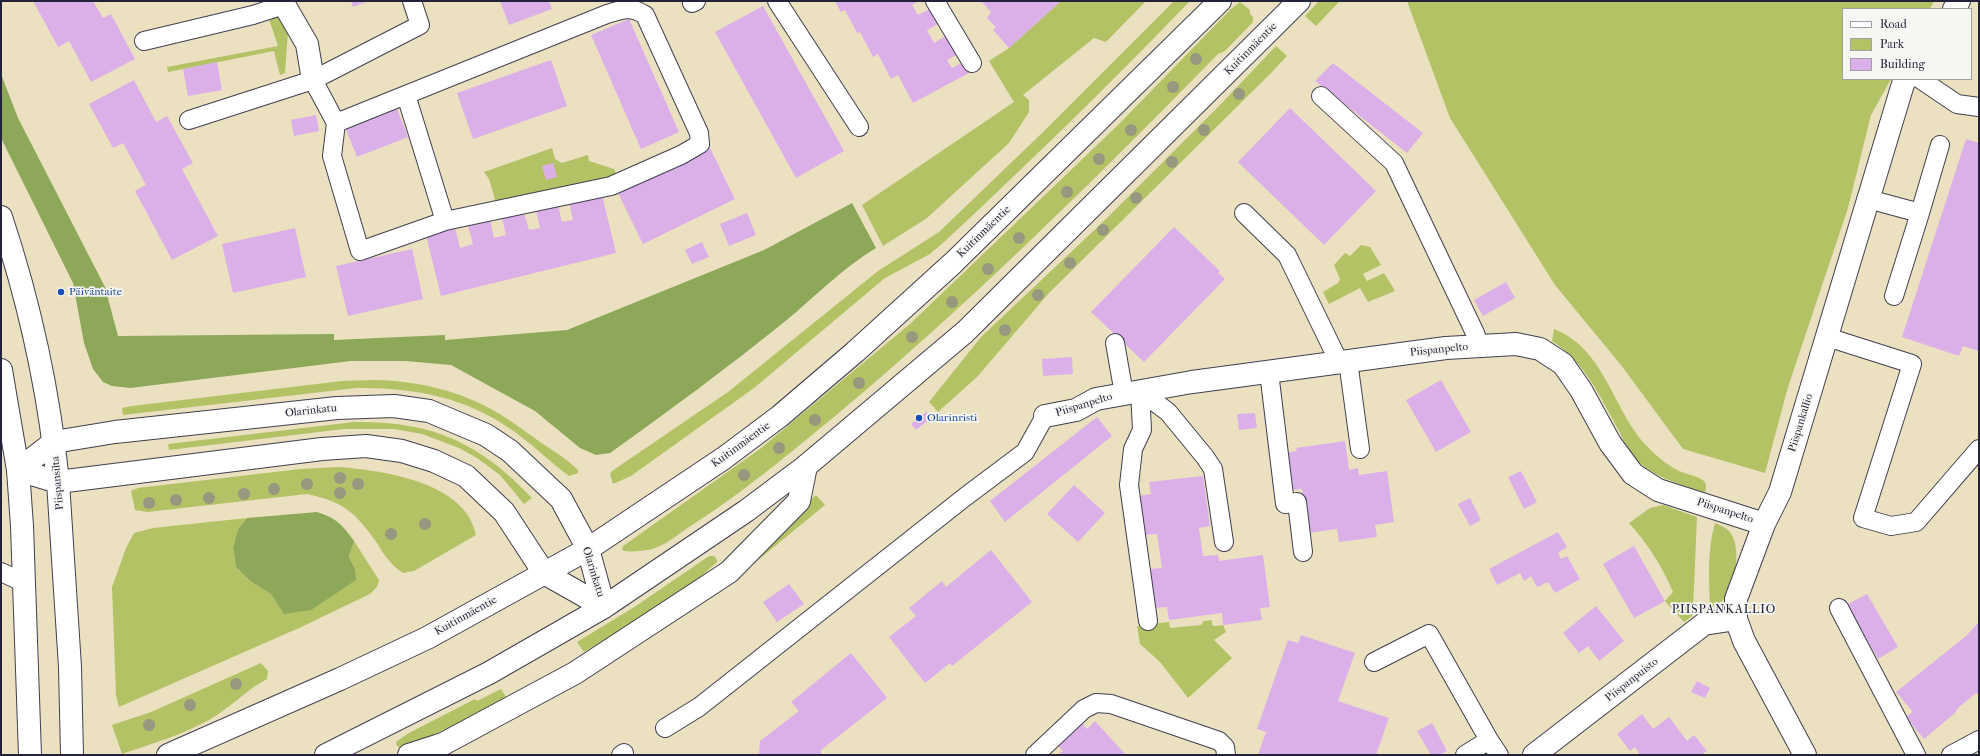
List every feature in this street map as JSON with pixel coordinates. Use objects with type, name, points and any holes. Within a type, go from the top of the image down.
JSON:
[{"type":"main road","name":"Kuitinmäentie","points":[[168,755],[340,679],[419,641],[588,549],[724,458],[780,416],[855,352],[953,263],[1220,1]]},
{"type":"main road","name":"Kuitinmäentie","points":[[326,755],[489,673],[604,607],[746,511],[806,466],[889,398],[965,332],[1299,1]]},
{"type":"main road","points":[[283,3],[307,44],[313,80]]},
{"type":"main road","name":"Piispankallio","points":[[1804,755],[1744,641],[1736,619],[1736,600],[1764,524],[1780,492],[1905,80]]},
{"type":"main road","name":"Piispansilta","points":[[1,217],[20,273],[34,332],[54,442],[70,667],[72,755]]},
{"type":"main road","name":"Piispanpelto","points":[[1045,416],[1076,410],[1096,399],[1132,392],[1344,362],[1479,346],[1516,344],[1540,349],[1563,364],[1581,390],[1610,444],[1633,474],[1658,490],[1764,524]]},
{"type":"main road","points":[[1,370],[18,470],[29,672],[30,755]]},
{"type":"main road","name":"Olarinkatu","points":[[18,470],[54,442],[115,432],[337,408],[394,406],[429,411],[486,435],[510,451],[561,499],[588,549],[604,607]]},
{"type":"main road","name":"Olarinkatu","points":[[18,470],[58,482],[322,449],[366,446],[402,451],[434,461],[466,476],[504,512],[544,573],[604,607]]},
{"type":"main road","points":[[409,755],[443,744],[575,673],[729,572],[799,501],[806,466]]},
{"type":"main road","name":"Piispanpuisto","points":[[1534,755],[1704,624],[1736,619]]},
{"type":"lane","points":[[189,120],[313,80],[420,25],[412,1]]},
{"type":"lane","points":[[777,1],[860,127]]},
{"type":"lane","points":[[935,1],[972,63]]},
{"type":"lane","points":[[144,41],[253,15],[283,3]]},
{"type":"lane","points":[[313,80],[336,123],[332,156],[360,251],[445,221],[611,186],[682,155],[700,144],[699,133],[645,15],[636,9],[623,9],[608,14],[336,123]]},
{"type":"lane","points":[[1921,80],[1957,104],[1979,107]]},
{"type":"lane","points":[[406,95],[445,221]]},
{"type":"lane","points":[[1321,96],[1394,163],[1475,333],[1479,346]]},
{"type":"lane","points":[[1894,296],[1940,146]]},
{"type":"lane","points":[[1868,199],[1920,213]]},
{"type":"lane","points":[[1244,213],[1287,255],[1344,362],[1360,449]]},
{"type":"lane","points":[[1827,336],[1912,364],[1863,518],[1891,526],[1916,522],[1979,449]]},
{"type":"lane","points":[[1115,343],[1132,392],[1142,430],[1133,449],[1129,485],[1148,621]]},
{"type":"lane","points":[[1269,372],[1285,504],[1297,502],[1303,552]]},
{"type":"lane","points":[[1132,392],[1168,412],[1213,469],[1224,542]]},
{"type":"lane","points":[[665,728],[699,707],[965,497],[1025,452],[1045,416]]},
{"type":"lane","points":[[1,572],[25,583]]},
{"type":"lane","points":[[1838,608],[1916,755]]},
{"type":"lane","points":[[1374,662],[1429,634],[1499,755]]},
{"type":"lane","points":[[1035,755],[1084,709],[1096,703],[1111,704],[1219,741],[1225,747],[1226,755]]},
{"type":"lane","points":[[1465,755],[1489,740]]},
{"type":"lane","points":[[1951,755],[1979,740]]},
{"type":"green space","points":[[1061,1],[1146,1],[1106,42],[1094,38],[1023,95],[1029,100],[1029,112],[1009,143],[927,218],[883,246],[862,205],[1014,102],[989,61],[1009,48]]},
{"type":"green space","points":[[1174,1],[1190,1],[1130,63],[944,242],[930,254],[885,278],[754,388],[631,476],[613,484],[610,474],[612,471],[728,392],[878,271],[939,232],[1041,134]]},
{"type":"green space","points":[[1319,1],[1340,1],[1316,26],[1305,16]]},
{"type":"green space","points":[[1407,1],[1934,1],[1930,8],[1842,8],[1842,80],[1890,80],[1871,115],[1848,208],[1788,387],[1765,473],[1683,449],[1621,365],[1555,285],[1450,118]]},
{"type":"green space","points":[[1240,2],[1250,10],[1250,14],[1253,17],[1253,22],[1225,51],[1218,54],[1112,161],[1003,267],[891,368],[834,417],[764,473],[722,505],[671,540],[649,550],[624,551],[622,549],[623,546],[760,449],[911,323],[1118,125],[1231,9]]},
{"type":"green space","points":[[280,15],[288,31],[285,73],[280,75],[274,51],[168,72],[167,67],[278,46],[269,19]]},
{"type":"green space","points":[[1276,46],[1287,56],[1049,293],[977,377],[938,412],[929,402],[981,337],[1106,219],[1219,106]]},
{"type":"green space","points":[[1,74],[18,118],[105,287],[118,336],[334,334],[334,340],[445,335],[445,340],[567,330],[764,250],[852,203],[876,248],[851,265],[783,323],[741,356],[610,453],[596,455],[580,448],[535,411],[451,365],[405,361],[351,361],[130,388],[112,386],[103,382],[93,369],[84,343],[73,283],[1,138]]},
{"type":"green space","points":[[552,148],[555,159],[562,163],[588,155],[589,161],[614,169],[617,176],[496,203],[489,179],[484,172]]},
{"type":"green space","points":[[1361,245],[1370,247],[1381,265],[1363,274],[1367,281],[1384,273],[1395,291],[1368,302],[1360,288],[1329,304],[1323,292],[1338,283],[1340,279],[1334,265],[1345,253],[1350,256]]},
{"type":"green space","points":[[1554,329],[1571,338],[1584,349],[1596,363],[1632,427],[1643,442],[1669,465],[1679,471],[1695,476],[1704,481],[1706,486],[1705,493],[1655,474],[1634,457],[1628,449],[1598,393],[1583,370],[1564,350],[1552,341]]},
{"type":"green space","points":[[375,380],[408,382],[423,385],[454,393],[484,405],[508,419],[563,458],[578,470],[578,473],[569,476],[512,430],[476,409],[438,396],[418,392],[377,388],[356,388],[123,415],[122,408],[342,381]]},
{"type":"green space","points":[[354,422],[407,426],[431,431],[452,439],[473,449],[493,462],[532,498],[524,504],[500,475],[477,458],[459,448],[422,434],[394,429],[344,429],[169,450],[168,444]]},
{"type":"green space","points":[[340,467],[400,476],[440,491],[457,503],[469,517],[476,535],[414,571],[403,573],[388,560],[369,532],[355,516],[340,505],[320,497],[307,494],[147,512],[135,510],[131,491],[138,488],[300,469]]},
{"type":"green space","points":[[816,495],[825,505],[724,588],[797,512]]},
{"type":"green space","points":[[1663,505],[1697,517],[1693,610],[1692,616],[1684,622],[1665,601],[1673,592],[1669,582],[1654,556],[1629,523],[1650,508]]},
{"type":"green space","points":[[317,512],[338,523],[354,541],[349,557],[355,569],[356,580],[311,610],[284,614],[271,594],[250,581],[236,567],[233,548],[238,529],[247,518]]},
{"type":"green space","points":[[247,518],[238,529],[233,548],[236,567],[250,581],[271,594],[355,569],[349,557],[354,541],[379,580],[377,587],[370,594],[299,628],[119,707],[116,695],[112,587],[126,548],[134,533],[153,528]]},
{"type":"green space","points":[[1715,523],[1727,529],[1733,536],[1736,565],[1728,594],[1720,603],[1710,608],[1710,555],[1712,534]]},
{"type":"green space","points":[[709,556],[714,556],[717,562],[686,588],[653,611],[584,652],[577,642],[636,606]]},
{"type":"green space","points":[[1212,620],[1212,625],[1223,625],[1226,632],[1214,640],[1232,658],[1188,698],[1160,662],[1140,644],[1137,626],[1169,622],[1170,628],[1201,625],[1204,621]]},
{"type":"green space","points":[[261,663],[268,671],[267,679],[252,688],[217,715],[177,735],[122,754],[112,725],[151,712]]},
{"type":"green space","points":[[501,689],[506,697],[480,712],[427,737],[400,748],[397,746],[396,742],[407,734],[475,699],[477,701]]},
{"type":"building","points":[[33,1],[93,1],[103,18],[111,14],[135,59],[91,82],[69,41],[58,47]]},
{"type":"building","points":[[351,1],[368,1],[353,7]]},
{"type":"building","points":[[500,1],[549,1],[552,9],[509,25]]},
{"type":"building","points":[[835,1],[919,1],[912,5],[918,15],[932,8],[940,23],[927,30],[934,43],[949,34],[960,53],[947,60],[952,68],[963,62],[969,73],[913,103],[898,75],[891,79],[878,54],[873,57],[860,32],[857,33],[845,10],[841,12]]},
{"type":"building","points":[[981,1],[1061,1],[1009,48],[993,30],[996,27],[987,18],[991,12]]},
{"type":"building","points":[[763,6],[844,151],[796,178],[715,32]]},
{"type":"building","points":[[629,19],[679,132],[641,149],[591,35]]},
{"type":"building","points":[[551,60],[567,106],[473,139],[457,93]]},
{"type":"building","points":[[217,62],[222,90],[188,96],[183,69]]},
{"type":"building","points":[[1333,63],[1423,133],[1407,153],[1315,81]]},
{"type":"building","points":[[134,80],[156,122],[167,116],[193,163],[182,169],[218,236],[172,260],[135,191],[146,185],[123,143],[113,148],[89,104]]},
{"type":"building","points":[[396,106],[408,137],[357,157],[345,127]]},
{"type":"building","points":[[1290,108],[1376,191],[1324,245],[1238,162]]},
{"type":"building","points":[[316,115],[319,131],[294,136],[291,120]]},
{"type":"building","points":[[1966,139],[1979,143],[1979,351],[1963,346],[1959,356],[1902,337]]},
{"type":"building","points":[[709,146],[735,199],[643,244],[617,191]]},
{"type":"building","points":[[553,163],[557,177],[546,180],[542,166]]},
{"type":"building","points":[[602,195],[616,253],[441,296],[426,235],[455,228],[460,248],[473,244],[468,226],[490,221],[494,238],[506,235],[502,218],[524,213],[529,230],[540,228],[536,210],[558,205],[562,222],[573,220],[569,202]]},
{"type":"building","points":[[747,213],[756,235],[729,246],[720,224]]},
{"type":"building","points":[[1174,227],[1220,271],[1218,273],[1225,279],[1144,362],[1091,312]]},
{"type":"building","points":[[295,228],[306,277],[233,293],[222,244]]},
{"type":"building","points":[[702,242],[709,257],[692,264],[685,250]]},
{"type":"building","points":[[412,249],[423,299],[348,316],[336,266]]},
{"type":"building","points":[[1506,282],[1515,298],[1483,316],[1474,300]]},
{"type":"building","points":[[1072,357],[1073,374],[1043,376],[1042,359]]},
{"type":"building","points":[[1441,380],[1471,432],[1436,452],[1406,400]]},
{"type":"building","points":[[926,412],[931,418],[916,430],[911,424]]},
{"type":"building","points":[[1255,413],[1257,428],[1239,430],[1237,414]]},
{"type":"building","points":[[1097,417],[1112,436],[1005,522],[990,501]]},
{"type":"building","points":[[1345,441],[1349,470],[1358,468],[1359,475],[1387,471],[1394,522],[1375,525],[1377,537],[1339,542],[1337,529],[1308,533],[1302,489],[1290,490],[1285,453],[1297,451],[1296,448]]},
{"type":"building","points":[[1521,471],[1537,502],[1524,509],[1508,477]]},
{"type":"building","points":[[1203,476],[1210,526],[1199,528],[1203,556],[1218,555],[1219,561],[1263,555],[1270,607],[1260,608],[1262,620],[1223,625],[1222,613],[1169,620],[1167,607],[1154,608],[1149,569],[1162,568],[1157,534],[1144,535],[1139,496],[1151,494],[1149,482]]},
{"type":"building","points":[[1074,485],[1105,513],[1078,542],[1047,514]]},
{"type":"building","points":[[1470,498],[1481,520],[1470,526],[1458,504]]},
{"type":"building","points":[[1558,532],[1567,547],[1558,553],[1561,559],[1567,556],[1580,579],[1555,593],[1548,582],[1537,587],[1531,576],[1524,581],[1520,573],[1497,585],[1489,569]]},
{"type":"building","points":[[1634,546],[1665,601],[1634,618],[1603,564]]},
{"type":"building","points":[[991,550],[1032,602],[952,666],[950,663],[925,683],[889,637],[916,616],[909,608],[942,581],[946,587]]},
{"type":"building","points":[[789,584],[804,604],[777,622],[763,602]]},
{"type":"building","points":[[1867,594],[1898,647],[1878,659],[1846,605]]},
{"type":"building","points":[[1596,606],[1624,641],[1599,661],[1588,646],[1579,653],[1563,633]]},
{"type":"building","points":[[1979,622],[1979,695],[1976,693],[1924,739],[1906,717],[1913,712],[1896,692],[1966,636]]},
{"type":"building","points":[[1301,635],[1355,653],[1338,701],[1389,718],[1376,755],[1258,755],[1266,732],[1257,729],[1288,640],[1298,643]]},
{"type":"building","points":[[851,653],[887,698],[821,750],[821,755],[759,755],[760,741],[799,711],[791,702]]},
{"type":"building","points":[[1697,681],[1710,688],[1705,698],[1691,692]]},
{"type":"building","points":[[1642,714],[1653,729],[1669,717],[1687,741],[1694,735],[1707,751],[1701,755],[1640,755],[1635,747],[1630,751],[1617,734]]},
{"type":"building","points":[[1079,720],[1087,729],[1095,721],[1126,755],[1058,755],[1063,751],[1055,742]]},
{"type":"building","points":[[1432,723],[1447,751],[1439,755],[1431,755],[1417,731]]},
{"type":"place","name":"Päiväntaite","points":[[61,292]]},
{"type":"place","name":"Olarinristi","points":[[919,418]]},
{"type":"district","name":"PIISPANKALLIO","points":[[1724,610]]}]
